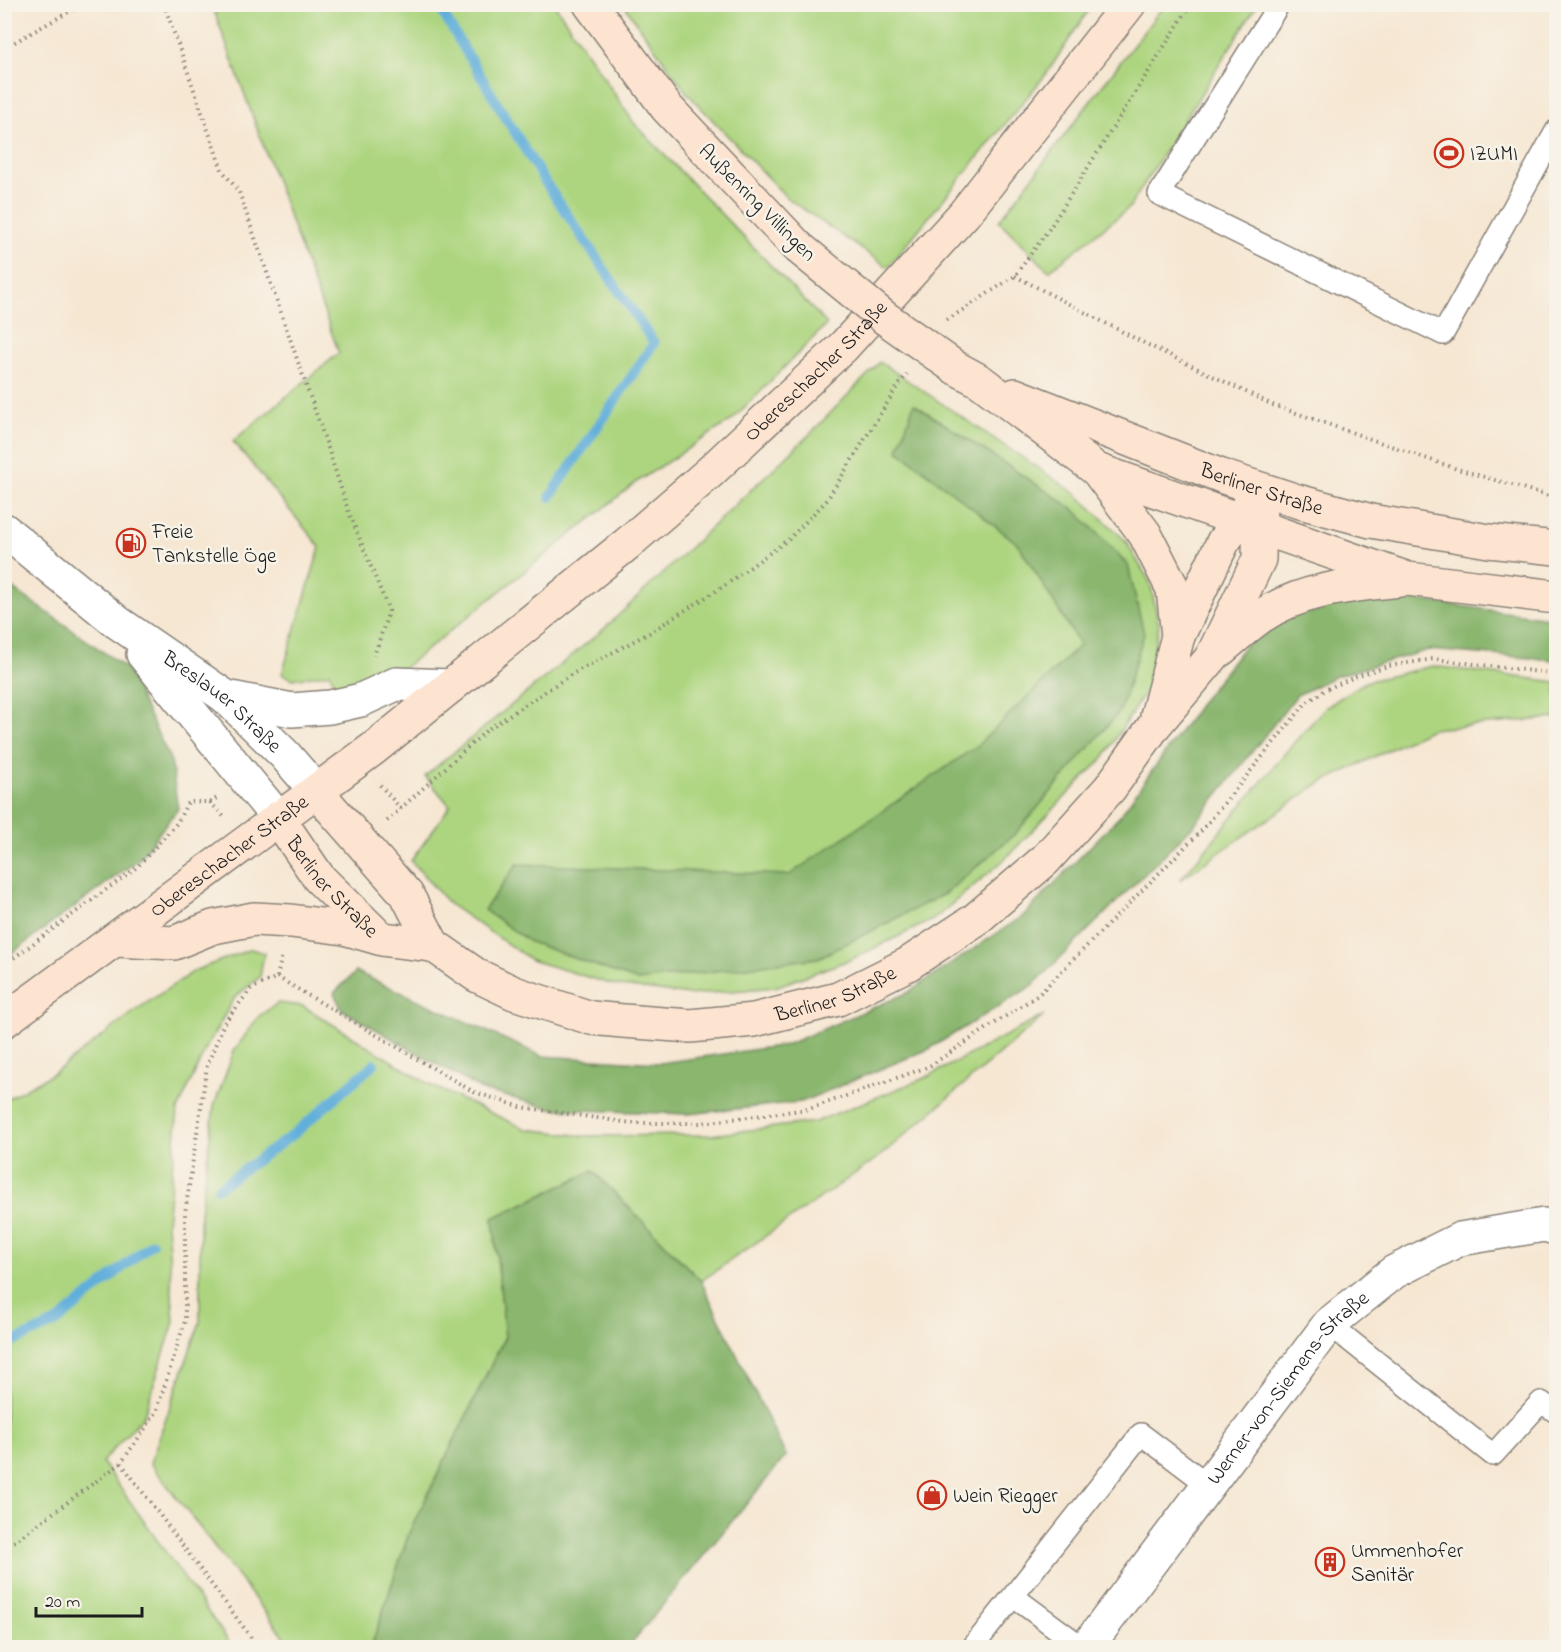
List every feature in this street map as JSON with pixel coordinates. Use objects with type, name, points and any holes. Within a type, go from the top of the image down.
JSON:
[{"type":"street","name":"Außenring Villingen","points":[[590,4],[667,108],[798,247],[885,318],[968,375]]},
{"type":"street","name":"Obereschacher Straße","points":[[4,1021],[366,754],[627,544],[710,472],[843,347],[964,214],[1129,4]]},
{"type":"street","name":"Berliner Straße","points":[[968,375],[1096,470],[1408,579],[1557,597]]},
{"type":"street","name":"Berliner Straße","points":[[968,375],[1260,490],[1371,520],[1489,541],[1557,548]]},
{"type":"street","points":[[1096,470],[1145,534],[1173,589],[1179,636]]},
{"type":"street","points":[[1249,524],[1260,490]]},
{"type":"street","name":"Berliner Straße","points":[[1154,726],[1179,636],[1223,542],[1249,524]]},
{"type":"street","name":"Berliner Straße","points":[[316,791],[407,895],[433,945],[476,975],[514,993],[591,1018],[690,1026],[754,1020],[838,999],[908,964],[984,913],[1045,860],[1110,788],[1154,726],[1212,657],[1259,559],[1249,524]]},
{"type":"street","name":"Breslauer Straße","points":[[4,530],[117,622],[226,697],[285,755],[316,791]]},
{"type":"street","points":[[1212,657],[1261,616],[1302,597],[1346,585],[1408,579]]},
{"type":"street","name":"Breslauer Straße","points":[[117,622],[278,818]]},
{"type":"street","points":[[226,697],[292,710],[361,700],[396,684],[451,686]]},
{"type":"street","name":"Berliner Straße","points":[[278,818],[319,878],[382,939],[433,945]]},
{"type":"street","points":[[116,940],[174,943],[213,927],[254,919],[344,928],[382,939]]},
{"type":"street","name":"Werner-von-Siemens-Straße","points":[[1084,1647],[1329,1324],[1394,1272],[1460,1239],[1544,1225],[1557,1228]]},
{"type":"lane","points":[[1280,4],[1159,195],[1443,334],[1557,131]]},
{"type":"lane","points":[[1329,1324],[1493,1455],[1541,1402],[1557,1413]]},
{"type":"lane","points":[[972,1647],[1014,1597],[1141,1434],[1207,1484]]},
{"type":"lane","points":[[1014,1597],[1084,1647]]},
{"type":"path","points":[[4,48],[83,4]]},
{"type":"path","points":[[164,4],[222,170],[239,192],[348,510],[389,611],[373,659]]},
{"type":"path","points":[[942,328],[948,318],[1015,276],[1051,226],[1191,4]]},
{"type":"path","points":[[1015,276],[1142,342],[1273,405],[1454,468],[1557,498]]},
{"type":"path","points":[[401,809],[489,729],[572,674],[649,633],[727,584],[789,539],[827,500],[908,374]]},
{"type":"path","points":[[4,965],[137,867],[177,823],[188,802],[210,802]]},
{"type":"path","points":[[4,1549],[121,1462],[156,1413],[185,1321],[185,1213],[207,1066],[224,1023],[251,989],[277,977]]},
{"type":"path","points":[[121,1462],[259,1647]]},
{"type":"green space","points":[[212,5],[555,5],[634,123],[827,324],[732,420],[638,481],[405,667],[338,692],[330,673],[293,679],[282,674],[320,547],[233,441],[339,353]]},
{"type":"green space","points":[[624,5],[1092,5],[1047,73],[888,267],[787,198],[686,92]]},
{"type":"green space","points":[[1164,5],[1257,5],[1129,208],[1049,271],[999,221]]},
{"type":"green space","points":[[880,362],[1075,493],[1125,540],[1150,582],[1159,625],[1147,689],[1104,757],[1004,860],[934,919],[852,959],[775,987],[689,995],[614,985],[531,960],[449,904],[411,861],[450,806],[425,776],[604,629],[811,433]]},
{"type":"green space","points":[[914,404],[1074,509],[1128,565],[1144,634],[1120,711],[1016,833],[946,893],[818,958],[638,981],[530,942],[484,910],[517,864],[789,875],[977,746],[1080,645],[1018,544],[898,450]]},
{"type":"green space","points":[[4,582],[126,668],[171,761],[178,809],[138,860],[5,958]]},
{"type":"green space","points":[[1365,593],[1556,619],[1556,660],[1428,650],[1336,676],[1297,695],[1194,825],[1032,986],[929,1049],[801,1102],[688,1114],[554,1109],[482,1090],[342,1010],[334,993],[356,972],[542,1056],[660,1063],[786,1045],[907,993],[1023,916],[1119,817],[1202,701],[1247,643],[1300,610]]},
{"type":"green space","points":[[1432,666],[1556,682],[1556,718],[1431,729],[1317,785],[1180,880],[1326,707],[1365,682]]},
{"type":"green space","points":[[251,949],[264,953],[260,977],[235,997],[205,1050],[178,1110],[167,1223],[174,1322],[144,1415],[102,1462],[232,1646],[229,1648],[5,1648],[5,1100],[54,1073],[139,1008],[196,970]]},
{"type":"green space","points":[[278,1003],[303,1006],[432,1086],[526,1129],[585,1136],[711,1135],[815,1122],[927,1077],[1045,1015],[879,1157],[701,1281],[593,1171],[493,1218],[505,1336],[409,1533],[371,1647],[292,1647],[150,1463],[200,1322],[200,1214],[214,1106],[234,1051],[258,1017]]},
{"type":"green space","points":[[593,1171],[701,1281],[786,1456],[628,1647],[371,1647],[409,1533],[505,1337],[493,1218]]},
{"type":"waterway","points":[[437,4],[543,179],[654,343],[550,497]]},
{"type":"waterway","points":[[218,1188],[294,1134],[374,1064]]},
{"type":"waterway","points":[[4,1346],[57,1322],[152,1243]]},
{"type":"place","name":"IZUMI","points":[[1449,153]]},
{"type":"place","name":"Freie Tankstelle Öge","points":[[131,543]]},
{"type":"place","name":"Wein Riegger","points":[[932,1495]]},
{"type":"place","name":"Ummenhofer Sanitär","points":[[1330,1562]]}]
